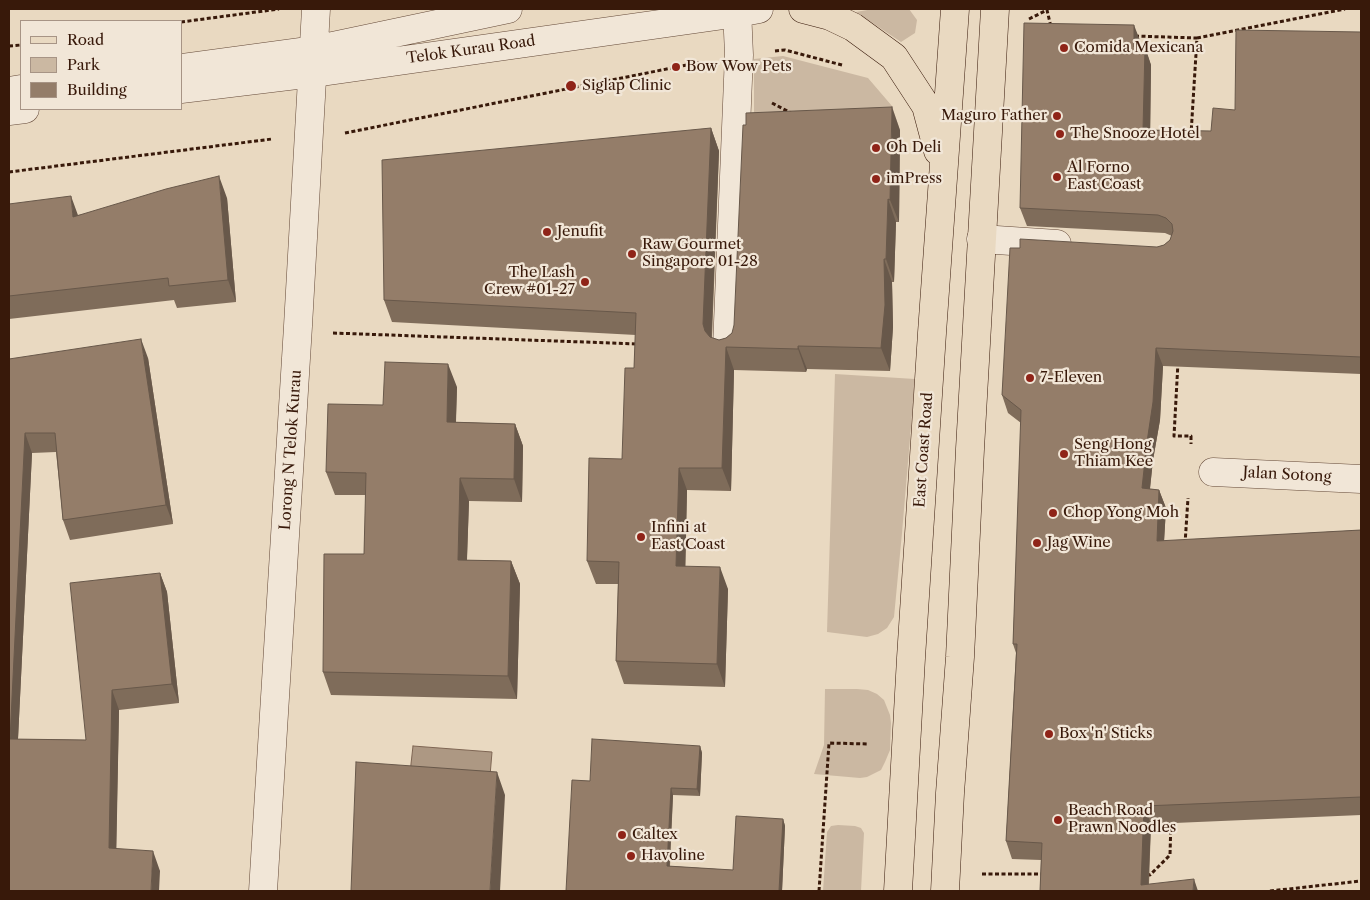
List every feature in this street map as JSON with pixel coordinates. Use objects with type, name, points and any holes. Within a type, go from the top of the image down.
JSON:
[{"type":"main road","points":[[803,9],[830,16],[853,27],[894,57],[926,106],[944,177]]},
{"type":"main road","name":"East Coast Road","points":[[898,891],[931,343],[955,9]]},
{"type":"main road","points":[[946,883],[995,9]]},
{"type":"street","name":"Lorong N Telok Kurau","points":[[263,891],[316,9]]},
{"type":"street","name":"Telok Kurau Road","points":[[182,89],[313,61],[508,9]]},
{"type":"street","name":"Telok Kurau Road","points":[[182,68],[313,61],[745,10]]},
{"type":"street","points":[[727,346],[738,66],[745,10]]},
{"type":"street","points":[[981,239],[1085,245]]},
{"type":"street","name":"Jalan Sotong","points":[[1213,472],[1361,478]]},
{"type":"path","points":[[182,22],[279,9]]},
{"type":"path","points":[[1130,36],[1197,38],[1345,9]]},
{"type":"path","points":[[1028,28],[1029,19],[1047,10],[1052,28]]},
{"type":"path","points":[[1190,143],[1197,38]]},
{"type":"path","points":[[9,172],[266,140],[335,135],[738,66],[784,50],[849,68]]},
{"type":"path","points":[[738,66],[759,95],[783,109],[798,115]]},
{"type":"path","points":[[298,326],[324,333],[648,344]]},
{"type":"path","points":[[1178,357],[1174,436],[1191,436],[1191,446]]},
{"type":"path","points":[[1185,552],[1188,493]]},
{"type":"path","points":[[819,891],[829,743],[868,744]]},
{"type":"path","points":[[1140,874],[1150,874],[1170,855],[1172,816]]},
{"type":"path","points":[[946,883],[1045,874]]},
{"type":"path","points":[[1270,891],[1361,881]]},
{"type":"green space","points":[[873,9],[909,9],[917,20],[915,33],[901,42],[856,12]]},
{"type":"green space","points":[[783,56],[868,78],[892,106],[900,130],[754,136],[754,59]]},
{"type":"green space","points":[[835,374],[915,379],[894,617],[887,628],[878,634],[867,637],[827,632]]},
{"type":"green space","points":[[825,689],[868,690],[884,700],[891,723],[890,750],[881,770],[867,777],[860,778],[814,774],[824,745]]},
{"type":"green space","points":[[831,826],[855,826],[861,828],[864,833],[861,891],[823,891],[827,832]]},
{"type":"shaded area","points":[[413,746],[492,752],[489,788],[409,782]]},
{"type":"building","points":[[1024,23],[1134,25],[1134,47],[1145,47],[1143,130],[1211,131],[1213,108],[1235,110],[1236,30],[1361,32],[1361,357],[1156,348],[1153,402],[1142,488],[1159,490],[1157,541],[1361,530],[1361,797],[1144,806],[1141,885],[1194,879],[1193,891],[1040,891],[1042,843],[1006,841],[1017,644],[1013,644],[1021,410],[1002,395],[1010,248],[1020,248],[1020,239],[1157,247],[1164,245],[1170,240],[1173,231],[1172,224],[1166,218],[1158,215],[1020,208]]},
{"type":"building","points":[[892,107],[890,200],[888,199],[886,259],[884,259],[885,305],[881,348],[798,346],[798,349],[726,347],[722,468],[679,468],[676,566],[720,567],[717,664],[616,661],[619,562],[587,561],[589,458],[622,459],[625,368],[634,368],[636,313],[384,300],[382,160],[711,128],[703,324],[705,331],[710,337],[719,340],[726,338],[732,333],[734,325],[743,125],[746,125],[746,113]]},
{"type":"building","points":[[219,176],[228,280],[169,286],[168,278],[9,296],[9,204],[71,196],[73,217],[166,189]]},
{"type":"building","points":[[141,339],[166,505],[63,520],[55,433],[25,433],[10,739],[86,740],[70,583],[160,573],[172,684],[112,690],[109,848],[153,851],[151,891],[9,891],[9,359]]},
{"type":"building","points":[[385,362],[448,364],[447,422],[515,424],[514,479],[460,478],[458,560],[511,561],[508,676],[323,672],[324,554],[364,554],[366,473],[326,472],[328,404],[383,405]]},
{"type":"building","name":"Caltex","points":[[592,739],[700,746],[697,789],[671,788],[667,866],[733,870],[736,816],[783,819],[779,891],[566,891],[572,780],[590,781]]},
{"type":"building","points":[[356,762],[497,772],[490,891],[351,891]]},
{"type":"place","name":"Comida Mexicana","points":[[1064,48]]},
{"type":"place","name":"Bow Wow Pets","points":[[676,67]]},
{"type":"place","name":"Siglap Clinic","points":[[571,86]]},
{"type":"place","name":"Maguro Father","points":[[1057,116]]},
{"type":"place","name":"The Snooze Hotel","points":[[1060,134]]},
{"type":"place","name":"Oh Deli","points":[[876,148]]},
{"type":"place","name":"Al Forno East Coast","points":[[1057,177]]},
{"type":"place","name":"imPress","points":[[876,179]]},
{"type":"place","name":"Jenufit","points":[[547,232]]},
{"type":"place","name":"Raw Gourmet Singapore 01-28","points":[[632,254]]},
{"type":"place","name":"The Lash Crew #01-27","points":[[585,282]]},
{"type":"place","name":"7-Eleven","points":[[1030,378]]},
{"type":"place","name":"Seng Hong Thiam Kee","points":[[1064,454]]},
{"type":"place","name":"Chop Yong Moh","points":[[1053,513]]},
{"type":"place","name":"Infini at East Coast","points":[[641,537]]},
{"type":"place","name":"Jag Wine","points":[[1037,543]]},
{"type":"place","name":"Box 'n' Sticks","points":[[1049,734]]},
{"type":"place","name":"Beach Road Prawn Noodles","points":[[1058,820]]},
{"type":"place","name":"Caltex","points":[[622,835]]},
{"type":"place","name":"Havoline","points":[[631,856]]}]
